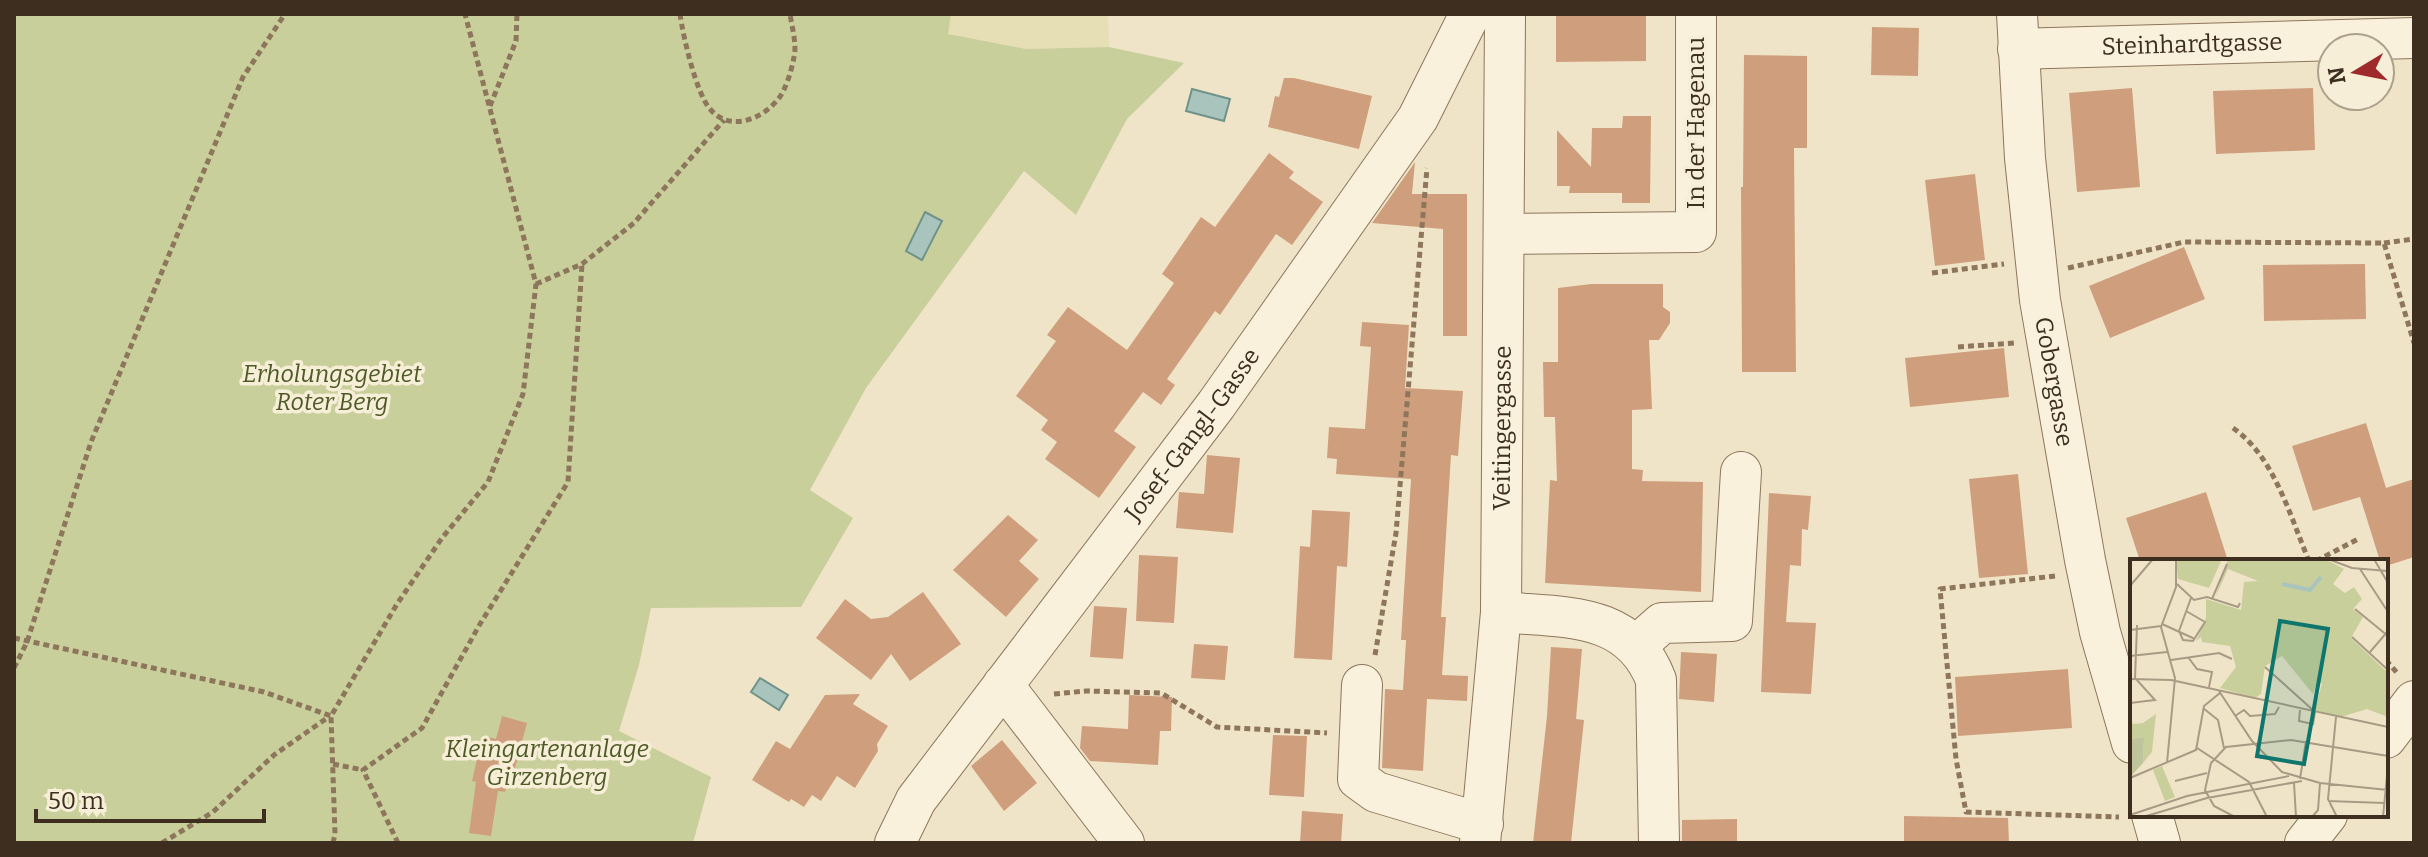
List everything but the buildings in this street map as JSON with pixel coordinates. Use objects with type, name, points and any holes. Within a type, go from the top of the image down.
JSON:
[{"type":"street","name":"Josef-Gangl-Gasse","points":[[895,843],[916,800],[1009,694],[1418,118],[1470,14]]},
{"type":"street","name":"Veitingergasse","points":[[1482,834],[1501,612],[1505,14]]},
{"type":"street","name":"In der Hagenau","points":[[1505,234],[1696,232],[1696,14]]},
{"type":"street","name":"Steinhardtgasse","points":[[2018,31],[2414,38]]},
{"type":"street","name":"Gobergasse","points":[[2018,31],[2025,158],[2040,300],[2085,560],[2100,632],[2130,736]]},
{"type":"street","points":[[1637,645],[1662,623],[1732,621],[1741,472]]},
{"type":"street","points":[[1501,612],[1592,621],[1616,630],[1637,645],[1649,661],[1656,680],[1659,843]]},
{"type":"street","points":[[1362,685],[1358,779],[1376,792],[1482,834]]},
{"type":"street","points":[[1009,694],[1124,843]]},
{"type":"street","points":[[2388,735],[2414,701]]},
{"type":"street","points":[[2140,817],[2160,843]]},
{"type":"street","points":[[2305,843],[2325,817]]},
{"type":"path","points":[[14,668],[27,642],[91,442],[243,77],[285,14]]},
{"type":"path","points":[[162,843],[213,812],[274,755],[331,716],[397,604],[442,538],[488,482],[523,394],[536,284],[465,14]]},
{"type":"path","points":[[489,107],[516,41],[517,14]]},
{"type":"path","points":[[680,14],[695,76],[710,109],[724,120],[742,123],[761,116],[781,97],[795,55],[790,14]]},
{"type":"path","points":[[1362,685],[1373,671],[1399,505],[1423,192],[1434,129],[1418,118]]},
{"type":"path","points":[[536,284],[582,264],[634,223],[724,120]]},
{"type":"path","points":[[2060,270],[2184,242],[2384,243],[2414,239]]},
{"type":"path","points":[[2384,243],[2414,343]]},
{"type":"path","points":[[1932,273],[2013,262]]},
{"type":"path","points":[[333,764],[363,770],[422,728],[480,624],[568,482],[582,264]]},
{"type":"path","points":[[1958,347],[2023,342]]},
{"type":"path","points":[[2233,428],[2251,440],[2277,485],[2308,559]]},
{"type":"path","points":[[2320,559],[2360,538]]},
{"type":"path","points":[[2064,575],[1940,589],[1956,759],[1966,812],[2130,816]]},
{"type":"path","points":[[14,638],[264,692],[331,716]]},
{"type":"path","points":[[1009,694],[1024,696],[1086,691],[1161,693],[1217,727],[1360,735]]},
{"type":"path","points":[[331,716],[333,843]]},
{"type":"path","points":[[363,770],[398,843]]},
{"type":"shaded area","points":[[951,14],[1108,14],[1109,47],[1026,49],[947,34]]},
{"type":"green space","name":"Erholungsgebiet Roter Berg","points":[[14,14],[951,14],[948,34],[1026,49],[1109,47],[1184,63],[1127,119],[1076,215],[1024,171],[866,388],[810,490],[853,518],[801,607],[651,608],[639,665],[619,731],[711,777],[693,843],[14,843]]},
{"type":"water","points":[[1192,89],[1230,99],[1224,121],[1186,111]]},
{"type":"water","points":[[925,212],[942,221],[922,260],[906,251]]},
{"type":"water","points":[[760,678],[788,695],[779,710],[751,692]]},
{"type":"park label","name":"Kleingartenanlage Girzenberg","points":[[547,763]]}]
